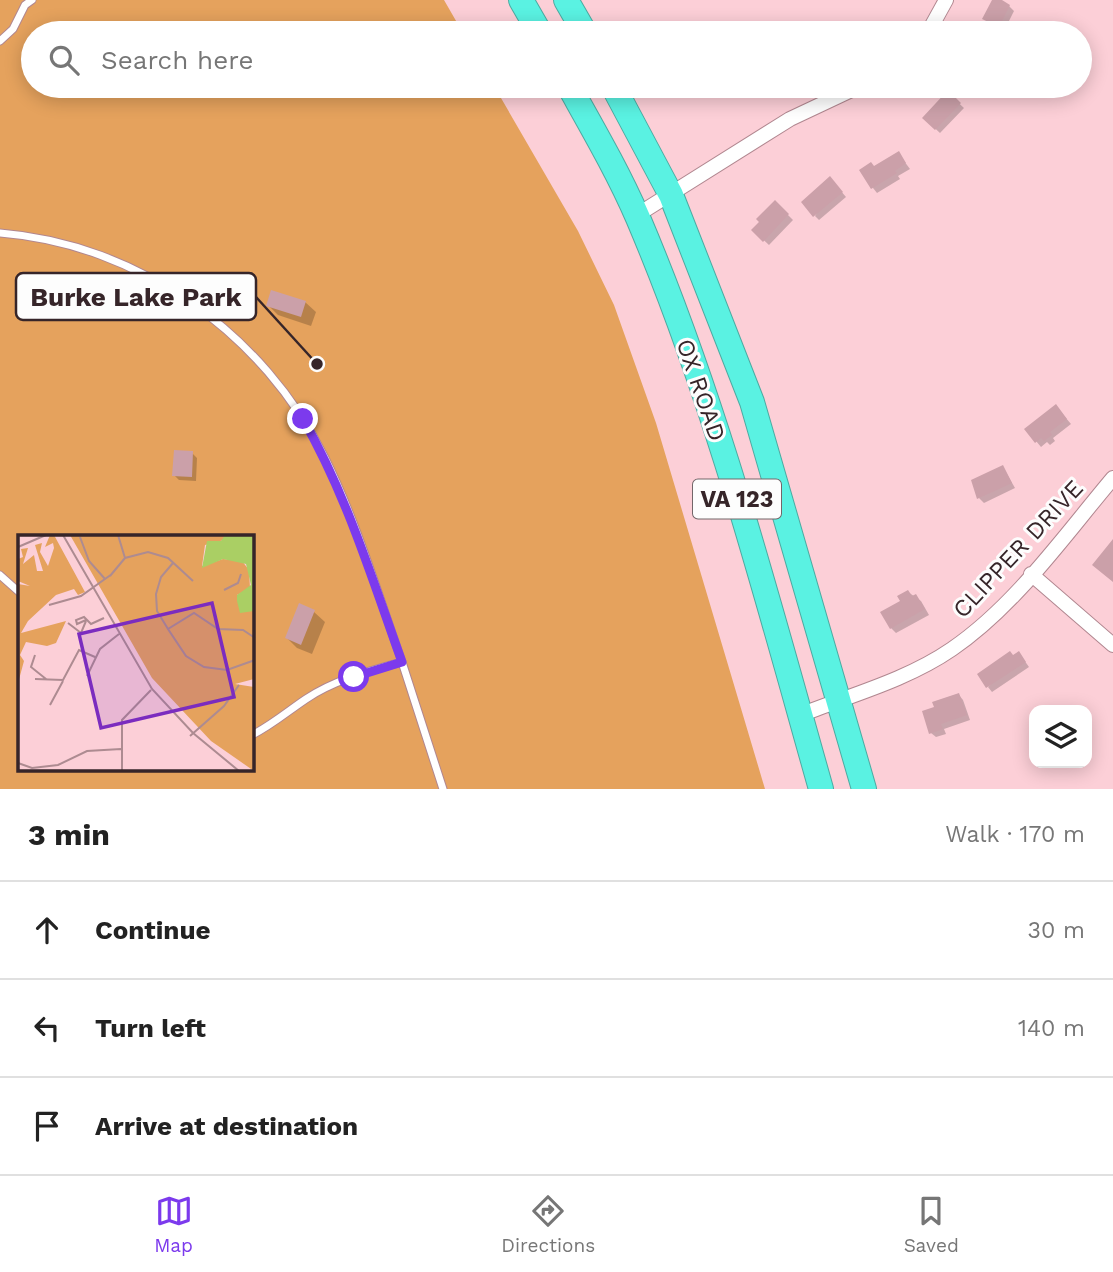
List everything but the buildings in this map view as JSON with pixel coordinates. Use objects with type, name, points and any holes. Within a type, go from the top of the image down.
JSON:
[{"type":"highway","points":[[521,0],[533,21]]},
{"type":"highway","points":[[566,0],[578,21]]},
{"type":"highway","name":"OX ROAD","points":[[576,98],[637,215],[662,278],[726,462],[821,789]]},
{"type":"highway","name":"OX ROAD","points":[[619,98],[671,195],[752,402],[864,789]]},
{"type":"street","points":[[934,21],[946,0]]},
{"type":"street","points":[[637,215],[790,119],[835,98]]},
{"type":"street","name":"CLIPPER DRIVE","points":[[800,715],[904,675],[951,650],[999,610],[1113,478]]},
{"type":"street","points":[[1031,574],[1113,645]]},
{"type":"lane","points":[[0,41],[13,29],[25,5],[32,0]]},
{"type":"lane","points":[[0,233],[70,246],[129,267],[182,296],[239,341],[289,398],[325,457],[344,499],[402,662],[443,789]]},
{"type":"lane","points":[[0,575],[18,591]]},
{"type":"lane","points":[[254,734],[331,685],[402,662]]},
{"type":"shaded area","points":[[0,0],[444,0],[456,21],[21,21],[21,98],[501,98],[578,231],[614,305],[656,423],[765,789],[0,789]]},
{"type":"place","name":"Burke Lake Park","points":[[317,364]]},
{"type":"route","points":[[303,419],[325,457],[344,499],[402,662],[354,677]]}]
